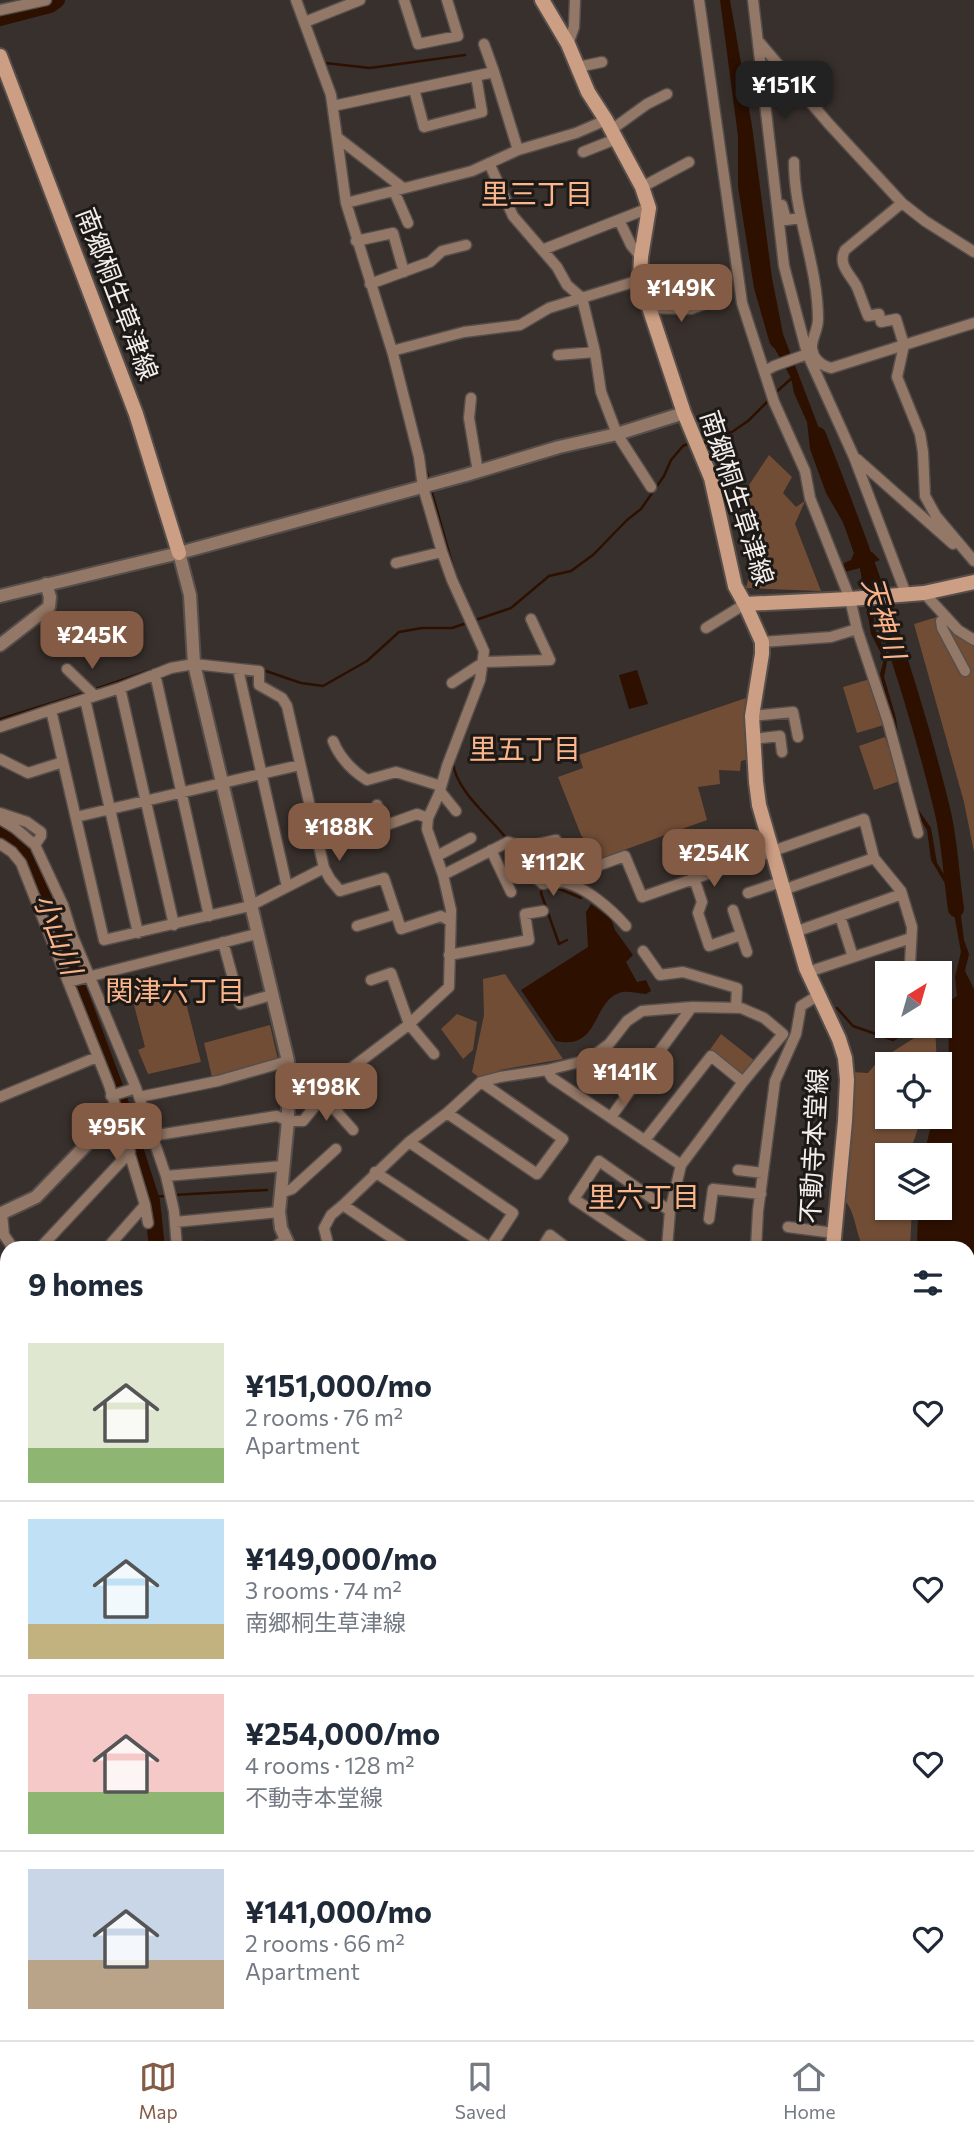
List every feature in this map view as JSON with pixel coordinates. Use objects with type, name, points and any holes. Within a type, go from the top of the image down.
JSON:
[{"type":"main road","name":"南郷桐生草津線","points":[[542,0],[568,44],[588,92],[642,187],[649,208],[640,280],[684,413],[711,478],[735,586],[745,604],[904,595],[974,582]]},
{"type":"main road","name":"南郷桐生草津線","points":[[0,56],[136,414],[179,553]]},
{"type":"main road","points":[[745,604],[762,642]]},
{"type":"main road","name":"不動寺本堂線","points":[[762,642],[752,716],[759,805],[807,972],[839,1039],[845,1058],[847,1080],[834,1240]]},
{"type":"street","points":[[1,8],[46,0]]},
{"type":"street","points":[[151,1136],[276,1116],[288,1121],[303,1121],[337,1079],[409,1024],[449,987],[451,910],[443,875],[427,829],[428,818],[480,680],[484,651],[452,580],[423,487],[419,457],[392,351],[346,203],[333,106],[323,68],[296,0]]},
{"type":"street","points":[[305,22],[360,0]]},
{"type":"street","points":[[404,0],[418,44],[458,36],[447,0]]},
{"type":"street","points":[[568,44],[573,27],[575,0]]},
{"type":"street","points":[[699,0],[742,303],[757,355],[769,368],[774,402],[805,471],[810,498],[850,600],[888,722],[918,833]]},
{"type":"street","points":[[753,0],[784,267],[807,354],[853,457],[904,595]]},
{"type":"street","points":[[760,43],[828,123],[902,203],[974,252]]},
{"type":"street","points":[[484,44],[518,150]]},
{"type":"street","points":[[578,67],[602,62]]},
{"type":"street","points":[[333,106],[494,72]]},
{"type":"street","points":[[414,89],[424,127],[482,112],[476,76]]},
{"type":"street","points":[[583,152],[647,104],[667,94]]},
{"type":"street","points":[[346,203],[472,171],[518,150],[576,133],[611,129]]},
{"type":"street","points":[[338,138],[399,190],[408,223]]},
{"type":"street","points":[[642,187],[689,162]]},
{"type":"street","points":[[769,368],[807,354],[818,332],[818,304],[801,218],[794,162],[776,187]]},
{"type":"street","points":[[489,163],[513,216],[557,267],[567,285],[582,298],[595,352],[601,393],[617,434],[651,487]]},
{"type":"street","points":[[776,201],[782,205],[786,220],[801,218]]},
{"type":"street","points":[[902,203],[845,250],[842,255],[844,267],[856,284],[868,316],[879,314],[881,321],[897,319],[904,345],[897,377],[920,434],[925,496],[936,516],[974,561]]},
{"type":"street","points":[[542,250],[649,208]]},
{"type":"street","points":[[619,220],[631,245],[641,257]]},
{"type":"street","points":[[356,241],[393,233],[404,272]]},
{"type":"street","points":[[370,284],[430,262],[442,251],[466,245]]},
{"type":"street","points":[[392,351],[464,332],[520,325],[550,308],[640,280]]},
{"type":"street","points":[[650,308],[691,309],[707,303]]},
{"type":"street","points":[[807,354],[821,366],[831,368],[974,323]]},
{"type":"street","points":[[558,355],[595,352]]},
{"type":"street","points":[[471,398],[469,418],[478,472]]},
{"type":"street","points":[[0,596],[179,553],[478,472],[559,447],[617,434],[684,413]]},
{"type":"street","points":[[853,457],[974,561]]},
{"type":"street","points":[[396,563],[442,552]]},
{"type":"street","points":[[179,553],[190,594],[194,664],[288,1061],[288,1121],[279,1212],[281,1228],[287,1241]]},
{"type":"street","points":[[0,645],[49,607],[50,597],[46,584]]},
{"type":"street","points":[[924,593],[958,630],[974,640]]},
{"type":"street","points":[[706,628],[745,604]]},
{"type":"street","points":[[945,617],[941,621],[942,628],[965,671]]},
{"type":"street","points":[[452,683],[484,662],[554,660],[531,619]]},
{"type":"street","points":[[762,642],[831,637],[857,629]]},
{"type":"street","points":[[0,727],[120,688],[171,668],[194,664],[258,671],[260,685],[282,698],[287,706],[324,868],[330,879],[341,891],[384,878],[401,929],[440,916],[450,921]]},
{"type":"street","points":[[67,669],[90,697],[110,808],[138,933]]},
{"type":"street","points":[[239,669],[287,887]]},
{"type":"street","points":[[155,674],[209,916]]},
{"type":"street","points":[[120,688],[174,925]]},
{"type":"street","points":[[51,710],[104,940],[250,906],[324,868]]},
{"type":"street","points":[[752,716],[793,712],[798,737]]},
{"type":"street","points":[[753,740],[780,736],[782,752]]},
{"type":"street","points":[[333,741],[339,754],[355,773],[366,780],[396,772],[440,789],[456,811]]},
{"type":"street","points":[[0,759],[28,772],[63,762]]},
{"type":"street","points":[[76,817],[300,765]]},
{"type":"street","points":[[377,805],[385,826]]},
{"type":"street","points":[[0,813],[27,822],[41,832],[35,845]]},
{"type":"street","points":[[367,832],[417,814],[428,818]]},
{"type":"street","points":[[0,819],[35,845],[62,905],[137,1093],[166,1176],[176,1241]]},
{"type":"street","points":[[443,875],[508,842],[524,847],[556,840],[574,870],[579,872],[625,856],[642,898],[864,819],[874,858],[902,894],[912,927],[910,961]]},
{"type":"street","points":[[437,856],[471,838]]},
{"type":"street","points":[[681,839],[702,902],[698,913],[709,946],[741,935]]},
{"type":"street","points":[[0,844],[12,852],[21,863],[68,982],[130,1152],[148,1223]]},
{"type":"street","points":[[520,846],[531,873],[543,884],[562,882],[589,894],[616,914],[626,926]]},
{"type":"street","points":[[491,850],[511,892]]},
{"type":"street","points":[[748,893],[782,886],[874,858]]},
{"type":"street","points":[[795,932],[902,894]]},
{"type":"street","points":[[733,910],[747,953]]},
{"type":"street","points":[[449,955],[529,940],[525,914],[543,911]]},
{"type":"street","points":[[357,926],[396,914]]},
{"type":"street","points":[[840,916],[853,957]]},
{"type":"street","points":[[68,982],[256,934]]},
{"type":"street","points":[[807,972],[911,938]]},
{"type":"street","points":[[223,942],[240,1004],[272,995]]},
{"type":"street","points":[[643,951],[660,975],[683,972],[737,988],[736,1008]]},
{"type":"street","points":[[371,980],[391,973],[409,1024],[434,1054]]},
{"type":"street","points":[[758,1241],[775,1080],[796,1034],[801,1006],[817,996]]},
{"type":"street","points":[[611,1116],[691,1007]]},
{"type":"street","points":[[327,1241],[324,1228],[331,1215],[375,1172],[481,1082],[588,1060],[609,1044],[627,1021],[642,1011],[691,1007],[747,1009],[764,1018],[783,1034],[743,1082],[681,1166],[670,1211],[668,1241]]},
{"type":"street","points":[[645,1140],[711,1056],[743,1082]]},
{"type":"street","points":[[0,1097],[97,1057]]},
{"type":"street","points":[[111,1096],[218,1081],[288,1061]]},
{"type":"street","points":[[547,1070],[552,1078],[681,1166]]},
{"type":"street","points":[[447,1112],[537,1174],[563,1139],[481,1082]]},
{"type":"street","points":[[323,1096],[353,1130]]},
{"type":"street","points":[[8,1241],[4,1235],[1,1214],[36,1197],[117,1113]]},
{"type":"street","points":[[409,1142],[513,1213],[495,1241]]},
{"type":"street","points":[[280,1193],[292,1189],[336,1149]]},
{"type":"street","points":[[47,1241],[130,1152]]},
{"type":"street","points":[[637,1241],[574,1199],[599,1161],[670,1211]]},
{"type":"street","points":[[166,1176],[282,1166]]},
{"type":"street","points":[[738,1170],[763,1173]]},
{"type":"street","points":[[375,1172],[479,1241]]},
{"type":"street","points":[[709,1219],[713,1189],[761,1194]]},
{"type":"street","points":[[113,1241],[145,1205]]},
{"type":"street","points":[[343,1205],[397,1241]]},
{"type":"street","points":[[175,1222],[279,1212]]},
{"type":"street","points":[[788,1227],[834,1240]]},
{"type":"shaded area","points":[[720,0],[730,0],[783,334],[828,452],[822,455],[830,483],[862,554],[872,552],[880,560],[864,566],[876,632],[888,657],[884,677],[918,809],[931,828],[937,863],[955,892],[960,908],[964,940],[969,954],[965,971],[974,989],[974,1241],[917,1241],[918,1220],[952,1220],[952,1143],[927,1143],[930,1129],[952,1129],[952,1052],[949,1052],[949,1038],[952,1038],[952,999],[957,996],[955,977],[961,952],[950,892],[931,860],[927,830],[918,816],[897,753],[880,674],[884,659],[871,634],[860,568],[841,573],[844,563],[851,560],[854,553],[844,524],[826,493],[810,449],[807,422],[794,393],[791,378],[770,344],[754,288],[738,187],[738,136]]},
{"type":"shaded area","points":[[769,455],[792,477],[783,493],[796,507],[805,501],[795,524],[821,591],[746,588],[753,563],[753,532],[748,526],[754,512],[739,500]]},
{"type":"shaded area","points":[[937,617],[956,635],[974,646],[974,852],[964,802],[914,624]]},
{"type":"shaded area","points":[[637,670],[648,704],[629,709],[619,675]]},
{"type":"shaded area","points":[[870,679],[884,725],[857,733],[843,687]]},
{"type":"shaded area","points":[[746,698],[745,728],[749,759],[741,761],[740,771],[719,770],[720,784],[698,787],[707,820],[599,859],[581,835],[558,777],[583,768],[579,755]]},
{"type":"shaded area","points":[[885,737],[900,781],[874,790],[859,746]]},
{"type":"shaded area","points":[[591,904],[611,919],[615,930],[633,955],[626,962],[637,982],[646,980],[651,991],[646,994],[623,992],[613,996],[589,1031],[581,1038],[571,1042],[556,1041],[521,990],[588,947],[586,912]]},
{"type":"shaded area","points":[[505,974],[563,1059],[500,1070],[481,1079],[472,1072],[484,1015],[483,979]]},
{"type":"shaded area","points":[[183,991],[201,1062],[148,1074],[138,1050],[145,1047],[133,1001]]},
{"type":"shaded area","points":[[457,1014],[477,1022],[473,1050],[463,1059],[441,1029]]},
{"type":"shaded area","points":[[270,1025],[278,1060],[212,1077],[204,1043]]},
{"type":"shaded area","points":[[721,1034],[755,1061],[743,1077],[709,1051]]},
{"type":"shaded area","points":[[914,1038],[936,1038],[936,1052],[892,1052]]},
{"type":"shaded area","points":[[875,1065],[875,1129],[918,1129],[913,1143],[875,1143],[875,1220],[911,1220],[910,1241],[861,1241],[845,1201],[852,1072],[868,1073]]},
{"type":"waterway","points":[[0,18],[50,5],[57,0]]},
{"type":"waterway","points":[[325,63],[370,68],[465,55]]},
{"type":"waterway","points":[[774,394],[793,377]]},
{"type":"waterway","points":[[699,439],[732,432],[748,421],[770,399]]},
{"type":"waterway","name":"天神川","points":[[818,435],[870,573],[930,761],[945,821],[956,909]]},
{"type":"waterway","points":[[263,670],[301,683],[323,686],[367,661],[399,632],[422,628],[452,628],[511,608],[549,576],[571,571],[593,555],[641,509],[664,476],[671,460],[683,446],[690,443]]},
{"type":"waterway","points":[[424,462],[429,479]]},
{"type":"waterway","points":[[431,489],[455,574],[470,609]]},
{"type":"waterway","points":[[480,631],[489,648],[489,660]]},
{"type":"waterway","points":[[218,662],[243,664]]},
{"type":"waterway","points":[[93,690],[160,667]]},
{"type":"waterway","points":[[0,719],[87,692]]},
{"type":"waterway","points":[[453,762],[466,793],[506,838]]},
{"type":"waterway","name":"小山川","points":[[0,832],[18,845],[32,865],[117,1092],[152,1201],[156,1241]]},
{"type":"waterway","points":[[534,882],[542,889],[541,893],[559,944],[567,940]]},
{"type":"waterway","points":[[542,889],[555,887],[581,898]]},
{"type":"waterway","points":[[837,1008],[853,1026],[875,1034]]},
{"type":"waterway","points":[[887,1038],[896,1038]]},
{"type":"waterway","points":[[172,1195],[267,1190]]},
{"type":"waterway","points":[[150,1197],[166,1196]]},
{"type":"district","name":"里三丁目","points":[[537,194]]},
{"type":"district","name":"里五丁目","points":[[525,749]]},
{"type":"district","name":"関津六丁目","points":[[175,991]]},
{"type":"district","name":"里六丁目","points":[[644,1197]]}]
